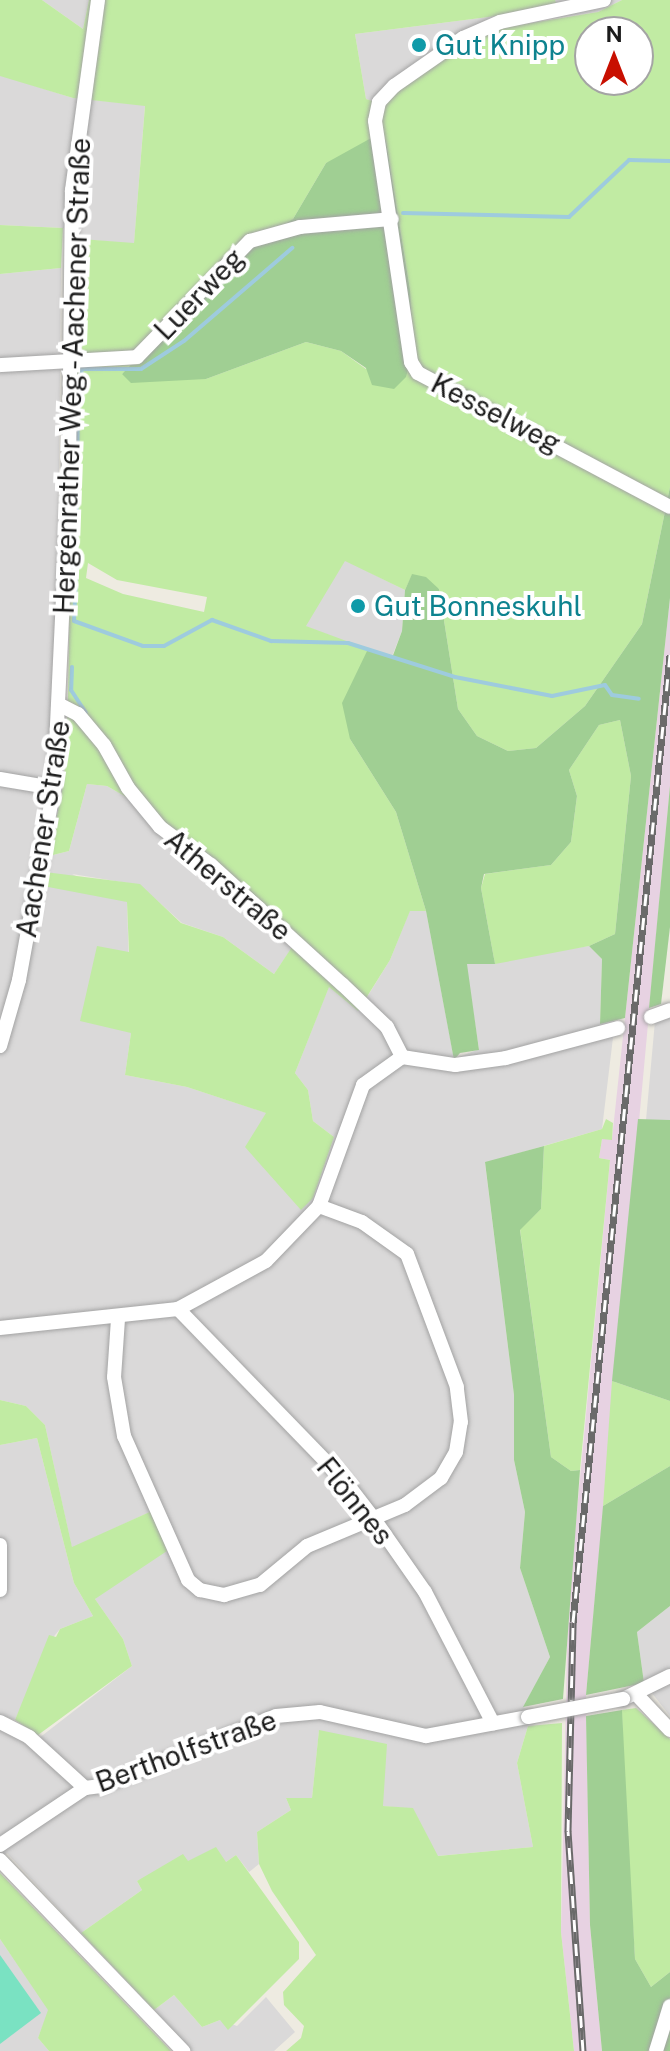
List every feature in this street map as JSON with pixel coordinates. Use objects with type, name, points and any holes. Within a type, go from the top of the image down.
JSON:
[{"type":"street","name":"Hergenrather Weg - Aachener Straße","points":[[62,706],[72,190],[98,0]]},
{"type":"street","points":[[392,219],[375,121],[379,102],[484,28],[604,0]]},
{"type":"street","name":"Luerweg","points":[[0,365],[137,357],[240,250],[265,234],[392,219]]},
{"type":"street","name":"Kesselweg","points":[[392,219],[411,362],[418,373],[670,507]]},
{"type":"street","name":"Aachener Straße","points":[[0,1046],[19,980],[54,788],[62,706]]},
{"type":"street","name":"Atherstraße","points":[[62,706],[78,714],[104,745],[128,788],[160,827],[211,865],[365,1005],[387,1027],[402,1057]]},
{"type":"street","points":[[0,779],[54,788]]},
{"type":"street","points":[[651,1017],[670,1010]]},
{"type":"street","points":[[0,1328],[118,1319],[178,1309],[266,1261],[319,1206],[363,1085],[402,1057],[455,1065],[618,1028]]},
{"type":"street","points":[[118,1319],[114,1377],[124,1436],[188,1580],[200,1590],[224,1595],[260,1585],[307,1546],[374,1519],[441,1478],[456,1452],[461,1422],[457,1387],[407,1254],[375,1229],[319,1206]]},
{"type":"street","name":"Flönnes","points":[[178,1309],[344,1480],[374,1519],[425,1592],[493,1723]]},
{"type":"street","points":[[0,1545],[0,1590]]},
{"type":"street","name":"Bertholfstraße","points":[[0,1845],[85,1788],[101,1786],[276,1716],[320,1712],[426,1736],[630,1697],[670,1676]]},
{"type":"street","points":[[630,1697],[670,1730]]},
{"type":"street","points":[[0,1722],[29,1737],[85,1788]]},
{"type":"street","points":[[0,1860],[183,2051]]},
{"type":"street","points":[[656,2051],[670,2006]]},
{"type":"shaded area","points":[[42,0],[89,0],[83,29]]},
{"type":"shaded area","points":[[555,0],[622,0],[598,12],[543,20],[384,105],[366,99],[355,34],[519,13],[556,5]]},
{"type":"shaded area","points":[[0,75],[73,98],[145,105],[134,244],[81,239],[63,228],[0,225]]},
{"type":"shaded area","points":[[61,268],[57,688],[65,733],[64,780],[49,856],[69,851],[87,784],[107,786],[133,801],[294,945],[274,974],[223,937],[182,923],[140,885],[72,874],[127,902],[131,1033],[125,1075],[187,1087],[267,1113],[313,1198],[334,1137],[313,1121],[308,1090],[295,1073],[329,986],[359,1010],[390,960],[410,910],[426,911],[454,1059],[479,1049],[466,964],[589,946],[602,959],[600,1023],[615,1021],[602,1129],[485,1163],[514,1395],[514,1460],[525,1512],[520,1568],[550,1657],[524,1706],[528,1726],[517,1763],[533,1847],[437,1856],[413,1809],[383,1806],[319,1731],[312,1798],[286,1798],[291,1810],[257,1832],[259,1864],[249,1872],[236,1855],[226,1862],[188,1861],[137,1881],[142,1890],[81,1933],[7,1853],[0,1858],[0,1729],[30,1745],[132,1666],[123,1639],[95,1599],[154,1510],[72,1548],[45,1425],[26,1406],[0,1400],[0,274]]},
{"type":"shaded area","points":[[345,560],[405,590],[402,631],[391,659],[305,626]]},
{"type":"shaded area","points":[[670,598],[670,786],[586,1695],[590,1925],[602,2051],[574,2051],[561,1932],[568,1606],[610,1160],[599,1158],[602,1139],[612,1139]]},
{"type":"shaded area","points":[[670,1015],[670,1120],[646,1120],[655,1021]]},
{"type":"shaded area","points":[[37,1438],[74,1583],[93,1616],[60,1629],[51,1640],[15,1720],[0,1715],[0,1445]]},
{"type":"shaded area","points":[[670,1606],[670,1716],[644,1683],[637,1632]]},
{"type":"shaded area","points":[[0,1939],[49,2010],[38,2038],[49,2051],[0,2051]]},
{"type":"shaded area","points":[[174,1995],[202,2027],[220,2020],[237,2026],[266,1997],[295,2032],[274,2051],[191,2051],[154,2010]]},
{"type":"green space","points":[[0,0],[42,0],[83,29],[89,0],[555,0],[557,5],[519,13],[355,34],[366,99],[384,105],[395,91],[468,41],[501,28],[598,12],[622,0],[670,0],[670,487],[642,624],[585,706],[536,748],[508,751],[477,736],[458,709],[439,589],[412,575],[405,590],[345,561],[306,626],[368,649],[350,739],[396,812],[426,911],[410,911],[390,960],[358,1011],[329,987],[295,1073],[308,1090],[313,1121],[334,1137],[313,1198],[301,1210],[245,1147],[266,1113],[187,1087],[125,1075],[131,1033],[80,1021],[97,946],[129,952],[127,902],[43,886],[45,872],[140,884],[181,923],[223,937],[274,974],[292,947],[133,801],[107,786],[87,784],[69,851],[49,856],[64,780],[74,370],[82,366],[81,239],[134,243],[145,106],[73,98],[0,76]],"holes":[[[386,141],[410,290],[366,369],[341,351],[306,342],[206,379],[122,374],[293,219],[326,163]],[[88,563],[117,580],[207,597],[204,612],[123,594],[86,578]]]},
{"type":"green space","points":[[373,137],[386,141],[410,290],[413,350],[406,377],[394,389],[372,385],[366,368],[341,351],[306,342],[206,379],[131,383],[122,374],[243,251],[293,219],[326,163]]},
{"type":"green space","points":[[0,225],[63,228],[61,268],[0,274]]},
{"type":"green space","points":[[670,487],[670,598],[625,1018],[600,1024],[602,959],[589,946],[615,934],[631,776],[620,720],[599,725],[569,770],[577,796],[571,842],[551,865],[484,874],[481,888],[495,964],[467,964],[479,1050],[460,1053],[454,1060],[426,911],[396,812],[350,739],[342,703],[368,649],[392,658],[402,631],[405,590],[412,574],[426,577],[439,589],[458,709],[477,736],[508,751],[536,748],[585,706],[642,624]]},
{"type":"green space","points":[[620,720],[631,776],[615,934],[589,946],[495,964],[481,888],[485,874],[551,865],[571,842],[577,796],[569,770],[599,725]]},
{"type":"green space","points":[[670,786],[670,927],[661,1004],[649,1008]]},
{"type":"green space","points":[[606,1119],[613,1123],[612,1140],[602,1139],[599,1158],[610,1160],[580,1470],[571,1471],[551,1457],[520,1229],[541,1209],[544,1146],[602,1129]]},
{"type":"green space","points":[[638,1119],[670,1120],[670,1401],[612,1381]]},
{"type":"green space","points":[[544,1146],[541,1209],[520,1230],[551,1457],[571,1471],[580,1470],[563,1699],[523,1707],[550,1657],[520,1568],[525,1512],[514,1460],[514,1395],[485,1162]]},
{"type":"green space","points":[[612,1381],[670,1401],[670,1466],[603,1506]]},
{"type":"green space","points":[[0,1400],[26,1406],[45,1425],[72,1547],[154,1510],[167,1551],[95,1599],[123,1639],[132,1666],[38,1735],[15,1720],[49,1635],[56,1637],[60,1629],[93,1616],[74,1583],[37,1438],[0,1445]]},
{"type":"green space","points":[[670,1466],[670,1606],[637,1632],[644,1683],[586,1695],[603,1506]]},
{"type":"green space","points":[[636,1708],[670,1739],[670,1972],[651,1987],[635,1959],[623,1766],[622,1710]]},
{"type":"green space","points":[[622,1710],[635,1959],[651,1987],[670,1972],[670,2051],[602,2051],[590,1925],[586,1716]]},
{"type":"green space","points":[[562,1723],[561,1932],[574,2051],[286,2051],[301,2038],[304,2026],[284,2005],[283,1992],[316,1955],[272,1891],[259,1864],[257,1832],[291,1810],[286,1798],[312,1798],[319,1730],[387,1744],[383,1806],[413,1808],[438,1856],[533,1847],[517,1763],[528,1726]]},
{"type":"green space","points":[[216,1847],[226,1862],[236,1855],[299,1942],[299,1959],[228,2030],[220,2020],[202,2027],[174,1995],[154,2010],[81,1933],[142,1890],[137,1881],[183,1854],[188,1861]]},
{"type":"green space","points":[[0,1873],[171,2051],[49,2051],[38,2038],[48,2010],[0,1939]]},
{"type":"green space","points":[[0,1955],[41,2013],[0,2044]]},
{"type":"waterway","points":[[403,213],[569,217],[629,160],[670,161]]},
{"type":"waterway","points":[[77,387],[82,369],[141,369],[184,341],[292,248]]},
{"type":"waterway","points":[[76,562],[78,387]]},
{"type":"waterway","points":[[76,578],[74,621],[143,646],[164,646],[212,620],[271,641],[348,643],[455,677],[552,696],[605,685],[612,695],[639,699]]},
{"type":"waterway","points":[[72,667],[71,690],[86,713]]},
{"type":"railway","points":[[583,2051],[568,1831],[573,1622],[670,655]]},
{"type":"place","name":"Gut Knipp","points":[[419,45]]},
{"type":"place","name":"Gut Bonneskuhl","points":[[358,606]]}]
